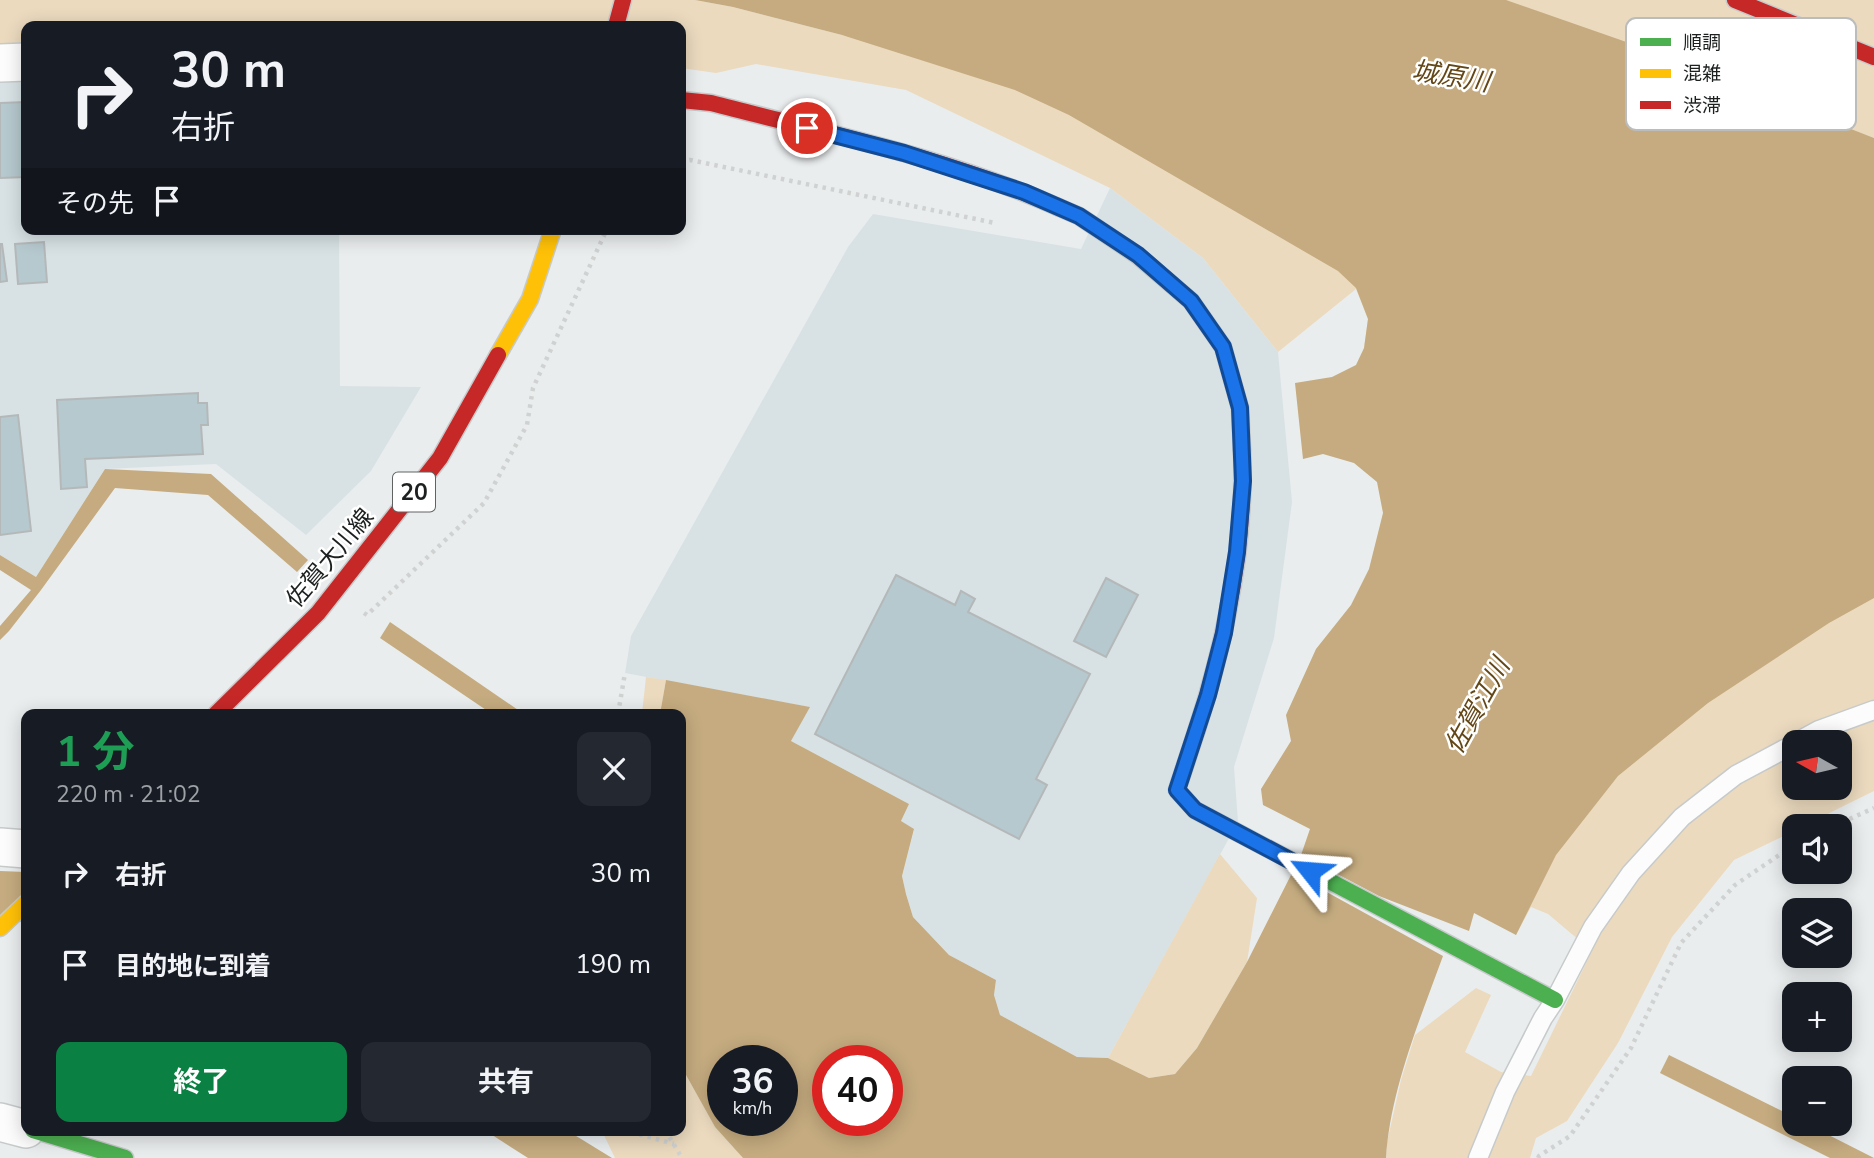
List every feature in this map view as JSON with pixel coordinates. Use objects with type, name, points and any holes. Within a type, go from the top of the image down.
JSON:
[{"type":"street","points":[[617,21],[623,0]]},
{"type":"street","points":[[1735,0],[1779,18]]},
{"type":"street","points":[[1856,50],[1874,57]]},
{"type":"street","points":[[0,63],[21,62]]},
{"type":"street","points":[[686,100],[711,103],[904,153],[1024,192],[1079,216],[1138,255],[1191,301],[1223,347],[1240,408],[1243,481],[1237,552],[1224,633],[1208,695],[1177,790],[1195,810],[1555,1000]]},
{"type":"street","name":"佐賀大川線","points":[[221,709],[318,613],[440,458],[530,299],[551,235]]},
{"type":"street","points":[[0,847],[21,849]]},
{"type":"street","points":[[0,928],[21,908]]},
{"type":"street","points":[[0,1122],[21,1128]]},
{"type":"street","points":[[54,1136],[125,1158]]},
{"type":"lane","points":[[1819,730],[1874,710]]},
{"type":"lane","points":[[1478,1158],[1505,1092],[1543,1018],[1601,916],[1631,873],[1682,817],[1735,775],[1782,750]]},
{"type":"path","points":[[686,160],[1006,225]]},
{"type":"path","points":[[336,591],[367,615],[485,503],[527,425],[533,388],[604,235]]},
{"type":"path","points":[[619,709],[625,673]]},
{"type":"path","points":[[1852,818],[1874,808]]},
{"type":"path","points":[[1538,1158],[1570,1136],[1631,1048],[1681,943],[1735,885],[1782,853]]},
{"type":"path","points":[[644,1136],[674,1144]]},
{"type":"path","points":[[668,1136],[682,1158]]},
{"type":"shaded area","points":[[0,0],[695,0],[842,35],[1410,147],[1364,348],[1368,319],[1356,289],[1278,352],[1203,258],[1110,188],[906,90],[756,64],[716,73],[686,69],[686,21],[21,21],[21,42],[0,44]]},
{"type":"shaded area","points":[[1411,0],[1874,0],[1874,138],[1854,130],[1856,130],[1856,18],[1626,18],[1626,46]]},
{"type":"shaded area","points":[[21,73],[21,235],[339,235],[340,386],[421,387],[371,471],[306,535],[216,464],[105,469],[36,577],[0,555],[0,74]]},
{"type":"shaded area","points":[[1110,188],[1203,258],[1278,352],[1292,502],[1274,638],[1234,767],[1238,822],[1108,1058],[1077,1057],[1000,1015],[994,995],[996,980],[949,955],[913,917],[902,876],[914,830],[901,821],[909,804],[791,741],[809,707],[625,673],[631,636],[848,247],[873,214],[1081,249]]},
{"type":"shaded area","points":[[1874,550],[1874,791],[1827,814],[1782,814],[1782,837],[1734,860],[1672,937],[1618,1043],[1567,1121],[1536,1138],[1530,1158],[1386,1158],[1401,1080],[1415,1035],[1476,988],[1491,995],[1465,1052],[1501,1072],[1531,1076],[1592,951],[1548,914],[1531,907],[1516,935],[1482,886]]},
{"type":"shaded area","points":[[646,677],[666,680],[661,709],[643,709]]},
{"type":"shaded area","points":[[1220,854],[1257,898],[1247,962],[1197,1048],[1175,1074],[1149,1078],[1108,1058]]},
{"type":"shaded area","points":[[686,1075],[707,1113],[707,1136],[723,1136],[743,1158],[615,1158],[604,1136],[686,1136]]},
{"type":"water","points":[[695,0],[1506,0],[1626,42],[1626,130],[1854,130],[1874,138],[1874,598],[1829,623],[1708,703],[1618,776],[1556,855],[1516,935],[1474,913],[1469,931],[1379,896],[1301,855],[1310,829],[1263,805],[1261,789],[1291,741],[1286,715],[1316,649],[1351,605],[1369,569],[1383,513],[1377,482],[1354,463],[1323,454],[1303,459],[1295,383],[1332,377],[1356,365],[1364,348],[1368,319],[1356,288],[1338,271],[1069,115],[1015,90],[842,35]]},
{"type":"water","points":[[105,469],[211,474],[308,560],[297,572],[208,495],[115,488],[41,590],[0,640],[0,626],[31,590],[0,570],[0,555],[36,577]]},
{"type":"water","points":[[390,622],[517,709],[485,709],[380,638]]},
{"type":"water","points":[[666,680],[810,707],[791,741],[909,804],[901,821],[914,829],[902,876],[913,917],[949,955],[996,980],[994,995],[1000,1015],[1077,1057],[1108,1058],[1149,1078],[1175,1074],[1197,1048],[1247,962],[1292,873],[1443,956],[1400,1081],[1393,1107],[1386,1158],[743,1158],[723,1136],[798,1136],[798,1045],[707,1045],[707,1113],[686,1075],[686,709],[661,709]]},
{"type":"water","points":[[0,871],[21,872],[21,922],[0,920]]},
{"type":"water","points":[[1669,1055],[1782,1111],[1782,1134],[1660,1073]]},
{"type":"water","points":[[494,1136],[576,1136],[612,1158],[528,1158]]},
{"type":"water","points":[[1786,1136],[1831,1136],[1874,1158],[1830,1158]]},
{"type":"building","points":[[21,102],[21,177],[0,178],[0,103]]},
{"type":"building","points":[[44,242],[47,282],[18,284],[15,244]]},
{"type":"building","points":[[0,244],[7,281],[0,282]]},
{"type":"building","points":[[198,393],[198,403],[207,403],[208,425],[201,425],[203,454],[85,459],[87,487],[61,489],[57,400]]},
{"type":"building","points":[[18,415],[31,531],[0,535],[0,417]]},
{"type":"building","points":[[896,575],[955,605],[961,591],[975,599],[968,612],[1090,674],[1036,779],[1047,785],[1019,839],[815,734]]},
{"type":"building","points":[[1106,578],[1138,595],[1106,657],[1074,641]]},
{"type":"traffic: fast","points":[[1197,729],[1177,790],[1195,810],[1555,1000]]},
{"type":"traffic: fast","points":[[53,1136],[125,1158]]},
{"type":"traffic: slow","points":[[1058,207],[1079,216],[1137,255],[1191,301],[1223,347],[1240,408],[1242,450]]},
{"type":"traffic: slow","points":[[498,355],[530,299],[551,235]]},
{"type":"traffic: slow","points":[[0,928],[21,908]]},
{"type":"traffic: jam","points":[[617,21],[623,0]]},
{"type":"traffic: jam","points":[[1735,0],[1779,18]]},
{"type":"traffic: jam","points":[[1856,50],[1874,57]]},
{"type":"traffic: jam","points":[[686,100],[711,103],[930,160],[1058,207]]},
{"type":"traffic: jam","points":[[221,709],[318,613],[440,458],[498,355]]},
{"type":"traffic: jam","points":[[1197,729],[1217,661],[1232,591],[1241,521],[1242,450]]},
{"type":"route","points":[[807,128],[904,153],[1024,192],[1079,216],[1138,255],[1191,301],[1223,347],[1240,408],[1243,481],[1237,552],[1224,633],[1208,695],[1177,790],[1195,810],[1310,871]]},
{"type":"water label","name":"城原川","points":[[1451,76]]},
{"type":"water label","name":"佐賀江川","points":[[1477,706]]}]
